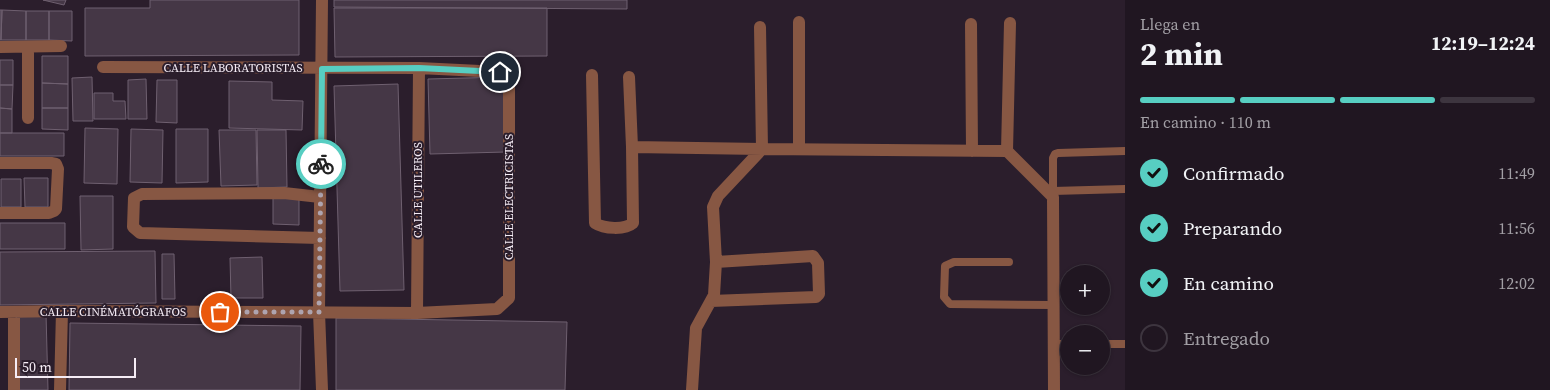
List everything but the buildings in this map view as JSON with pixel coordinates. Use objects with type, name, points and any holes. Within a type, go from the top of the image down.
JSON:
[{"type":"street","points":[[322,0],[319,312],[322,390]]},
{"type":"street","points":[[799,22],[799,148]]},
{"type":"street","points":[[1007,151],[1010,23]]},
{"type":"street","points":[[971,24],[972,151]]},
{"type":"street","points":[[692,390],[696,328],[714,295],[716,262],[713,207],[718,196],[762,149],[760,27]]},
{"type":"street","points":[[0,47],[61,46]]},
{"type":"street","points":[[28,47],[28,118]]},
{"type":"street","name":"CALLE LABORATORISTAS","points":[[103,67],[419,68],[500,72],[510,80]]},
{"type":"street","name":"CALLE UTILEROS","points":[[417,312],[419,68]]},
{"type":"street","points":[[592,75],[595,223],[600,226],[621,228],[630,226],[633,223],[629,77]]},
{"type":"street","name":"CALLE ELECTRICISTAS","points":[[497,309],[508,298],[510,80]]},
{"type":"street","points":[[632,147],[1007,151],[1054,194],[1054,390]]},
{"type":"street","points":[[0,163],[51,163],[56,164],[58,169],[56,209],[54,211],[49,213],[0,213]]},
{"type":"street","points":[[320,197],[284,193],[142,194],[134,198],[133,227],[140,233],[320,238]]},
{"type":"street","points":[[711,301],[816,297],[819,294],[818,263],[813,256],[716,262]]},
{"type":"street","name":"CALLE CINÉMATÓGRAFOS","points":[[0,312],[417,312],[497,309]]},
{"type":"street","points":[[60,390],[62,311]]},
{"type":"street","points":[[14,312],[14,390]]},
{"type":"lane","points":[[1125,151],[1058,153],[1053,158],[1054,194],[1125,190]]},
{"type":"lane","points":[[1009,262],[954,262],[945,266],[944,297],[950,304],[1053,305]]},
{"type":"lane","points":[[1054,344],[1060,344]]},
{"type":"lane","points":[[1110,344],[1125,344]]},
{"type":"way so far","points":[[220,312],[319,312],[321,164]]},
{"type":"route","points":[[321,164],[322,69],[419,68],[500,72]]}]
